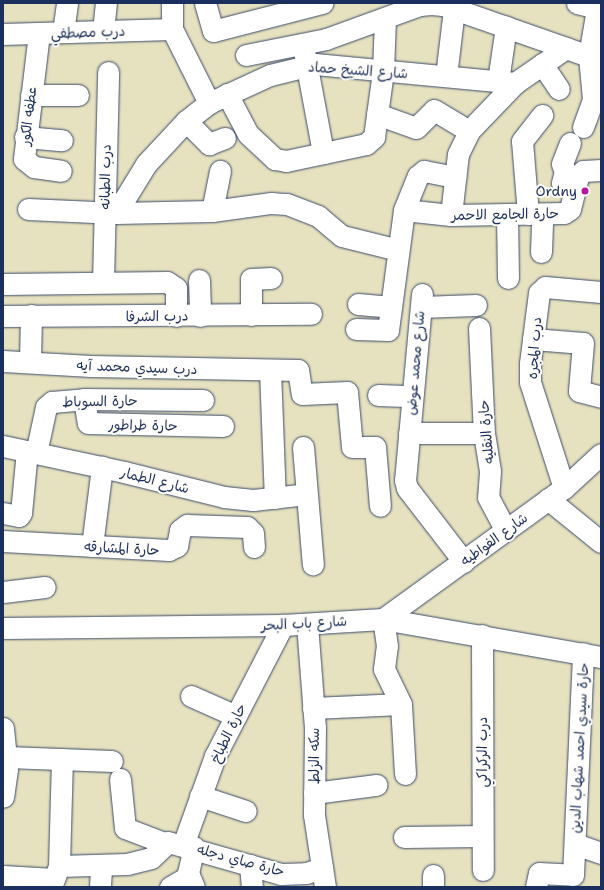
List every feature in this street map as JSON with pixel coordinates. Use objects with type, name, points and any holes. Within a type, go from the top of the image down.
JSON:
[{"type":"street","points":[[67,3],[75,37]]},
{"type":"street","points":[[103,31],[106,3]]},
{"type":"street","points":[[172,3],[172,29],[209,103]]},
{"type":"street","points":[[205,3],[212,31],[232,27],[267,11],[322,3]]},
{"type":"street","points":[[576,3],[597,6],[589,56],[593,96],[583,127]]},
{"type":"street","points":[[246,55],[339,36],[392,12],[432,4],[454,9],[589,56]]},
{"type":"street","points":[[446,76],[454,9]]},
{"type":"street","points":[[227,94],[248,134],[274,159],[286,161],[372,141],[392,12]]},
{"type":"street","points":[[232,27],[258,80]]},
{"type":"street","points":[[506,27],[507,82]]},
{"type":"street","name":"درب مصطفي","points":[[3,34],[39,33],[75,37],[103,31],[172,29]]},
{"type":"street","name":"عطفه الكور","points":[[39,33],[25,137],[24,158],[27,164],[61,171]]},
{"type":"street","points":[[303,44],[323,153]]},
{"type":"street","points":[[450,215],[458,154],[469,131],[507,82],[542,64],[566,48]]},
{"type":"street","points":[[542,64],[559,89]]},
{"type":"street","name":"شارع الشيخ حماد","points":[[110,213],[146,164],[186,121],[209,103],[258,80],[306,65],[507,82]]},
{"type":"street","name":"درب الطبانه","points":[[103,282],[110,213],[108,72]]},
{"type":"street","points":[[31,95],[78,95]]},
{"type":"street","points":[[377,114],[416,128],[434,110],[469,131]]},
{"type":"street","points":[[541,252],[522,141],[542,115]]},
{"type":"street","points":[[186,121],[209,144],[225,138]]},
{"type":"street","points":[[25,137],[62,140]]},
{"type":"street","points":[[570,143],[562,164],[565,172],[562,182],[575,188]]},
{"type":"street","name":"حارة الجامع الاحمر","points":[[404,210],[450,215],[568,212],[578,176],[583,171],[601,170]]},
{"type":"street","points":[[212,211],[220,171]]},
{"type":"street","points":[[356,329],[388,330],[404,210],[421,172],[455,177]]},
{"type":"street","points":[[28,209],[110,213],[212,211],[271,203],[287,204],[318,216],[342,236],[398,250]]},
{"type":"street","points":[[507,214],[508,278]]},
{"type":"street","points":[[251,315],[251,279],[271,278]]},
{"type":"street","points":[[199,280],[200,316]]},
{"type":"street","points":[[3,284],[103,282],[172,284],[177,293],[176,316]]},
{"type":"street","name":"درب المجره","points":[[556,494],[532,392],[529,373],[541,288],[601,292]]},
{"type":"street","name":"شارع محمد عوض","points":[[464,562],[407,488],[404,472],[421,300],[476,305]]},
{"type":"street","points":[[358,304],[391,307]]},
{"type":"street","name":"درب الشرفا","points":[[3,316],[200,316],[311,314]]},
{"type":"street","points":[[30,362],[31,315]]},
{"type":"street","name":"حارة النقليه","points":[[479,328],[484,433],[490,471],[488,498],[506,531]]},
{"type":"street","points":[[533,339],[583,343],[578,388],[591,395]]},
{"type":"street","name":"درب سيدي محمد آيه","points":[[3,361],[298,370],[301,393],[303,394],[347,392],[352,447],[376,448],[380,506]]},
{"type":"street","points":[[270,370],[275,498]]},
{"type":"street","points":[[378,395],[412,396]]},
{"type":"street","name":"حارة السوباط","points":[[31,452],[49,404],[84,399],[203,400]]},
{"type":"street","name":"حارة طراطور","points":[[84,399],[88,423],[223,426]]},
{"type":"street","points":[[409,432],[484,433]]},
{"type":"street","name":"شارع الطمار","points":[[3,446],[102,467],[224,497],[253,500],[307,494]]},
{"type":"street","points":[[303,447],[313,566]]},
{"type":"street","points":[[3,513],[19,516],[21,513],[31,452]]},
{"type":"street","name":"شارع الفواطيه","points":[[382,620],[556,494],[601,454]]},
{"type":"street","points":[[92,546],[102,467]]},
{"type":"street","points":[[556,494],[601,542]]},
{"type":"street","name":"حارة المشارقه","points":[[3,541],[172,550],[178,544],[181,527],[187,524],[248,527],[253,533],[254,547]]},
{"type":"street","points":[[3,592],[45,587]]},
{"type":"street","points":[[382,620],[387,646],[384,669],[401,704],[405,774]]},
{"type":"street","name":"شارع باب البحر","points":[[3,628],[283,625],[382,620],[482,635],[592,655]]},
{"type":"street","name":"سكه الزلط","points":[[307,624],[313,708],[314,815],[323,877]]},
{"type":"street","name":"حارة الطباخ","points":[[180,845],[215,756],[283,625]]},
{"type":"street","name":"درب الركراكي","points":[[482,635],[483,870]]},
{"type":"street","name":"حارة سيدي احمد شهاب الدين","points":[[536,887],[538,873],[573,875],[592,655]]},
{"type":"street","points":[[191,696],[236,716]]},
{"type":"street","points":[[313,708],[401,704]]},
{"type":"street","points":[[3,728],[7,757],[7,781],[3,797]]},
{"type":"street","points":[[7,757],[62,759],[55,877]]},
{"type":"street","name":"حارة صاي دجله","points":[[62,759],[116,770],[125,828],[250,865],[294,874],[323,877]]},
{"type":"street","points":[[314,793],[376,784]]},
{"type":"street","points":[[200,796],[246,811]]},
{"type":"street","points":[[404,837],[482,836]]},
{"type":"street","points":[[575,844],[601,853]]},
{"type":"street","points":[[3,876],[55,877],[151,858],[180,845],[191,882],[170,887]]},
{"type":"street","points":[[250,865],[252,887]]},
{"type":"street","points":[[100,867],[100,887]]},
{"type":"place","name":"Ordny","points":[[585,191]]}]
